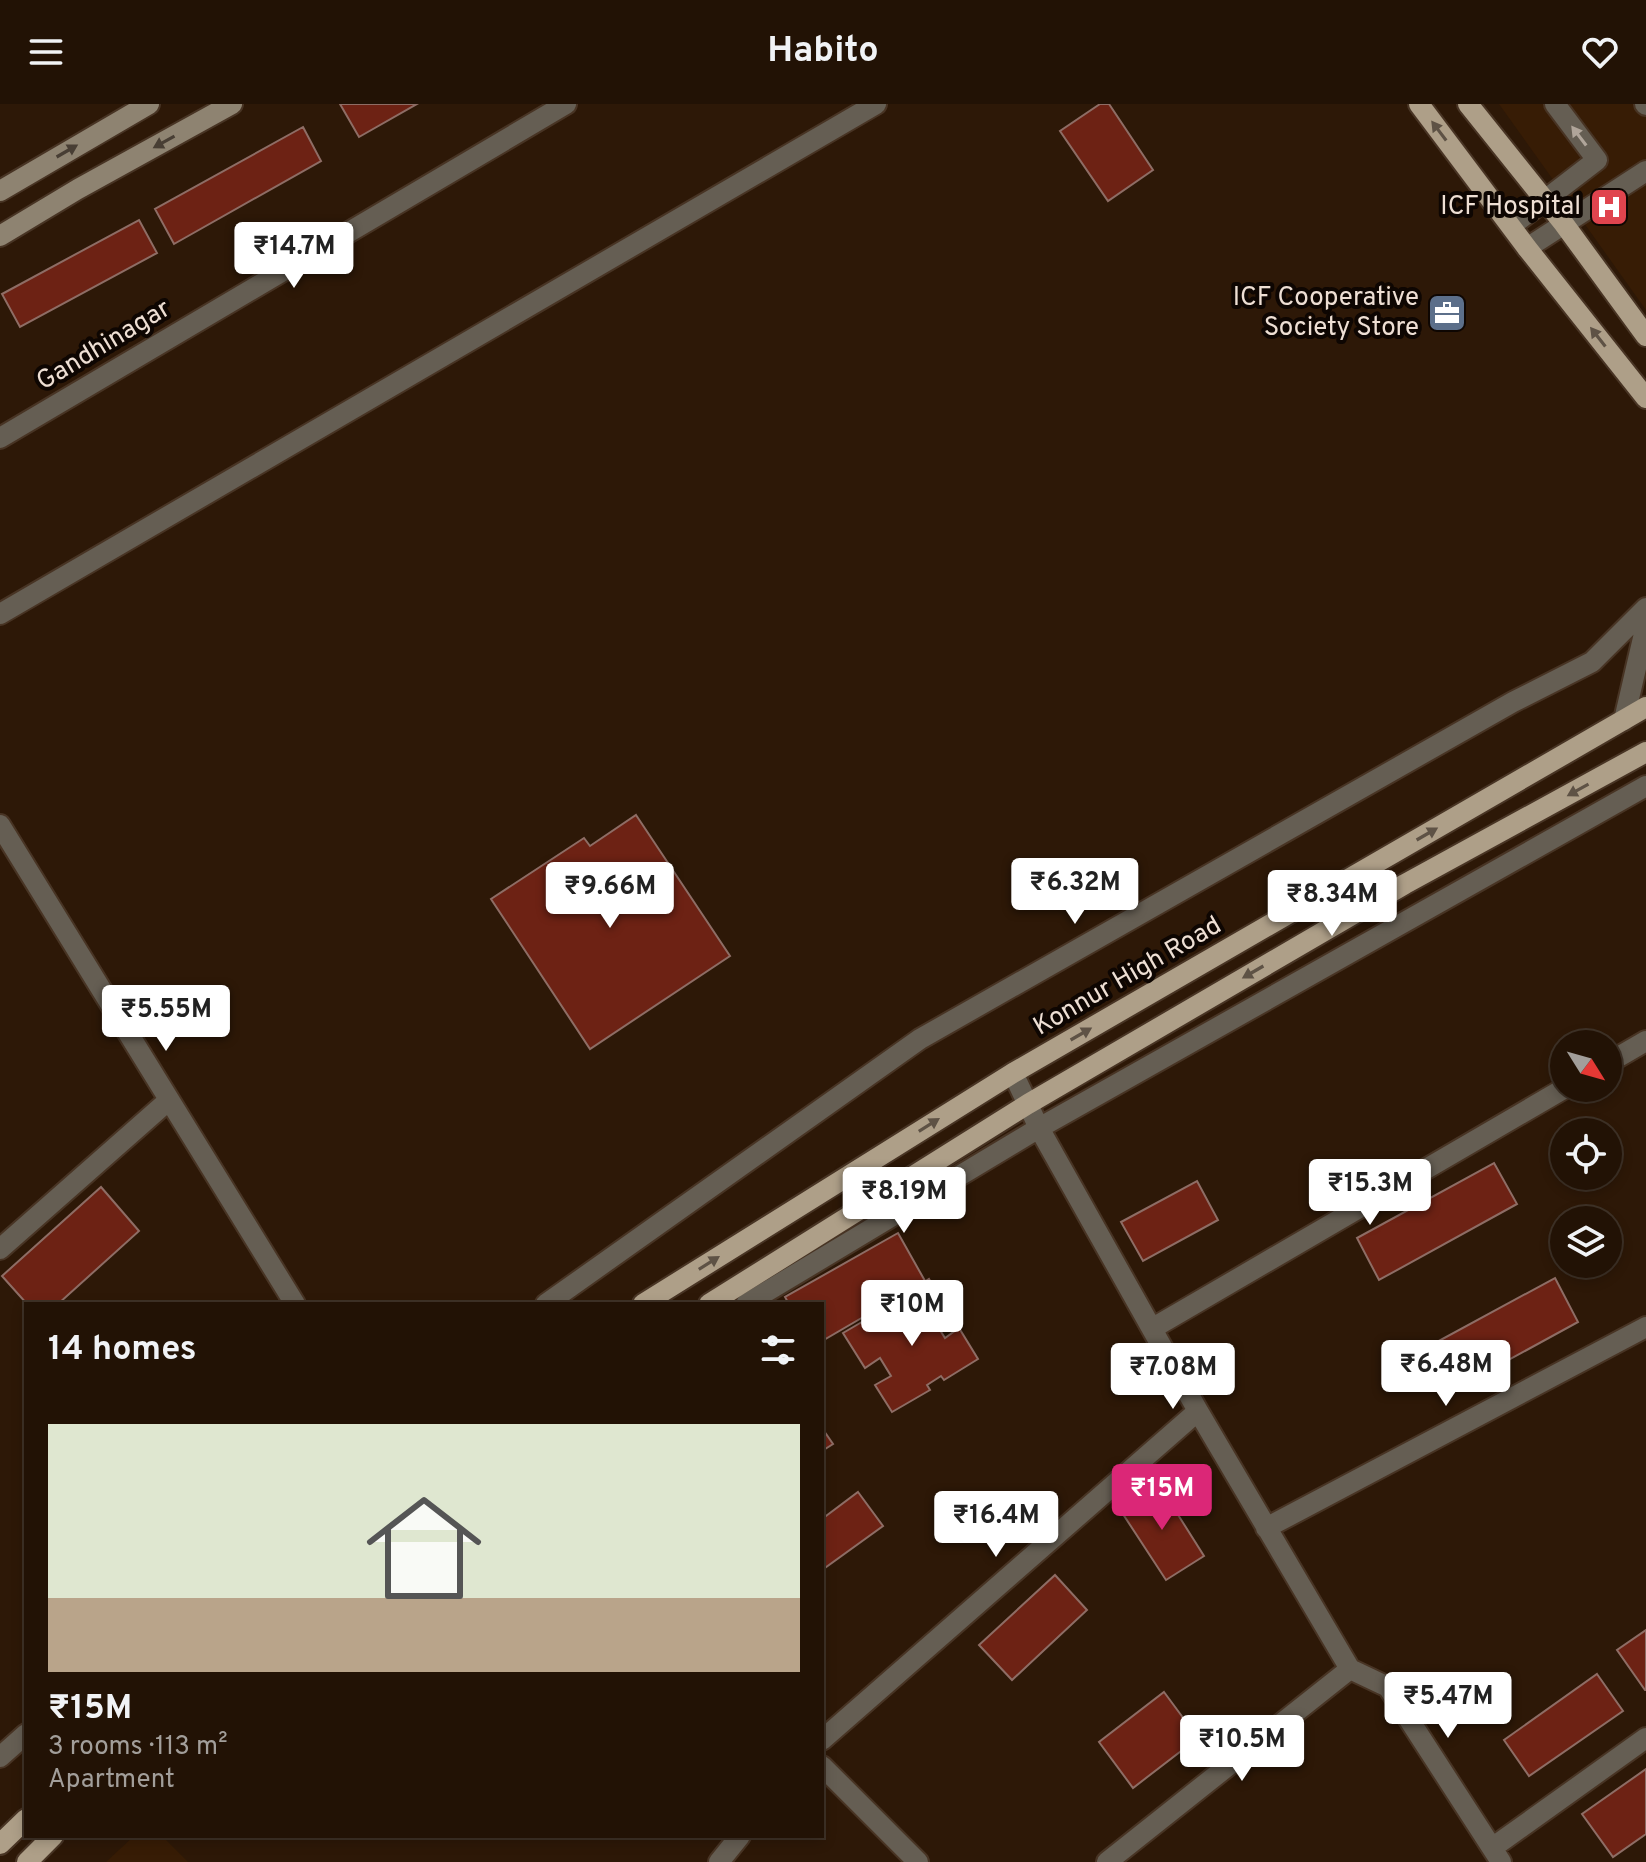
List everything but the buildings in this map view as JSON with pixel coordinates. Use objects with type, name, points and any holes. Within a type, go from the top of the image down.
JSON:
[{"type":"main road","points":[[0,191],[149,104]]},
{"type":"main road","points":[[0,236],[232,104]]},
{"type":"main road","points":[[1419,104],[1527,248],[1646,398]]},
{"type":"main road","points":[[1468,104],[1564,224],[1646,336]]},
{"type":"main road","name":"Konnur High Road","points":[[646,1302],[1013,1073],[1646,707]]},
{"type":"main road","points":[[712,1302],[1028,1104],[1405,884],[1646,752]]},
{"type":"main road","points":[[0,1844],[24,1821]]},
{"type":"main road","points":[[27,1862],[51,1838]]},
{"type":"street","name":"Gandhinagar","points":[[0,438],[566,104]]},
{"type":"street","points":[[0,614],[876,104]]},
{"type":"street","points":[[1511,226],[1597,160],[1555,104]]},
{"type":"street","points":[[1527,248],[1646,171]]},
{"type":"street","points":[[549,1302],[920,1039],[1513,702],[1592,662],[1646,608]]},
{"type":"street","points":[[1624,720],[1646,625]]},
{"type":"street","points":[[749,1302],[1039,1128],[1646,786]]},
{"type":"street","points":[[0,825],[294,1302]]},
{"type":"street","points":[[1622,1055],[1646,1041]]},
{"type":"street","points":[[1013,1073],[1039,1128],[1198,1411],[1350,1669],[1388,1687],[1497,1855],[1646,1738]]},
{"type":"street","points":[[1153,1328],[1550,1097]]},
{"type":"street","points":[[0,1249],[169,1100]]},
{"type":"street","points":[[1266,1528],[1646,1327]]},
{"type":"street","points":[[824,1738],[1198,1411]]},
{"type":"street","points":[[1107,1862],[1350,1669]]},
{"type":"street","points":[[0,1757],[24,1736]]},
{"type":"street","points":[[824,1768],[918,1862]]},
{"type":"street","points":[[719,1862],[738,1838]]},
{"type":"shaded area","name":"ICF Hospital","points":[[1499,104],[1646,104],[1646,310]]},
{"type":"shaded area","points":[[132,1838],[164,1838],[188,1862],[106,1862]]},
{"type":"place","name":"ICF Hospital","points":[[1609,207]]},
{"type":"place","name":"ICF Cooperative Society Store","points":[[1447,313]]}]
